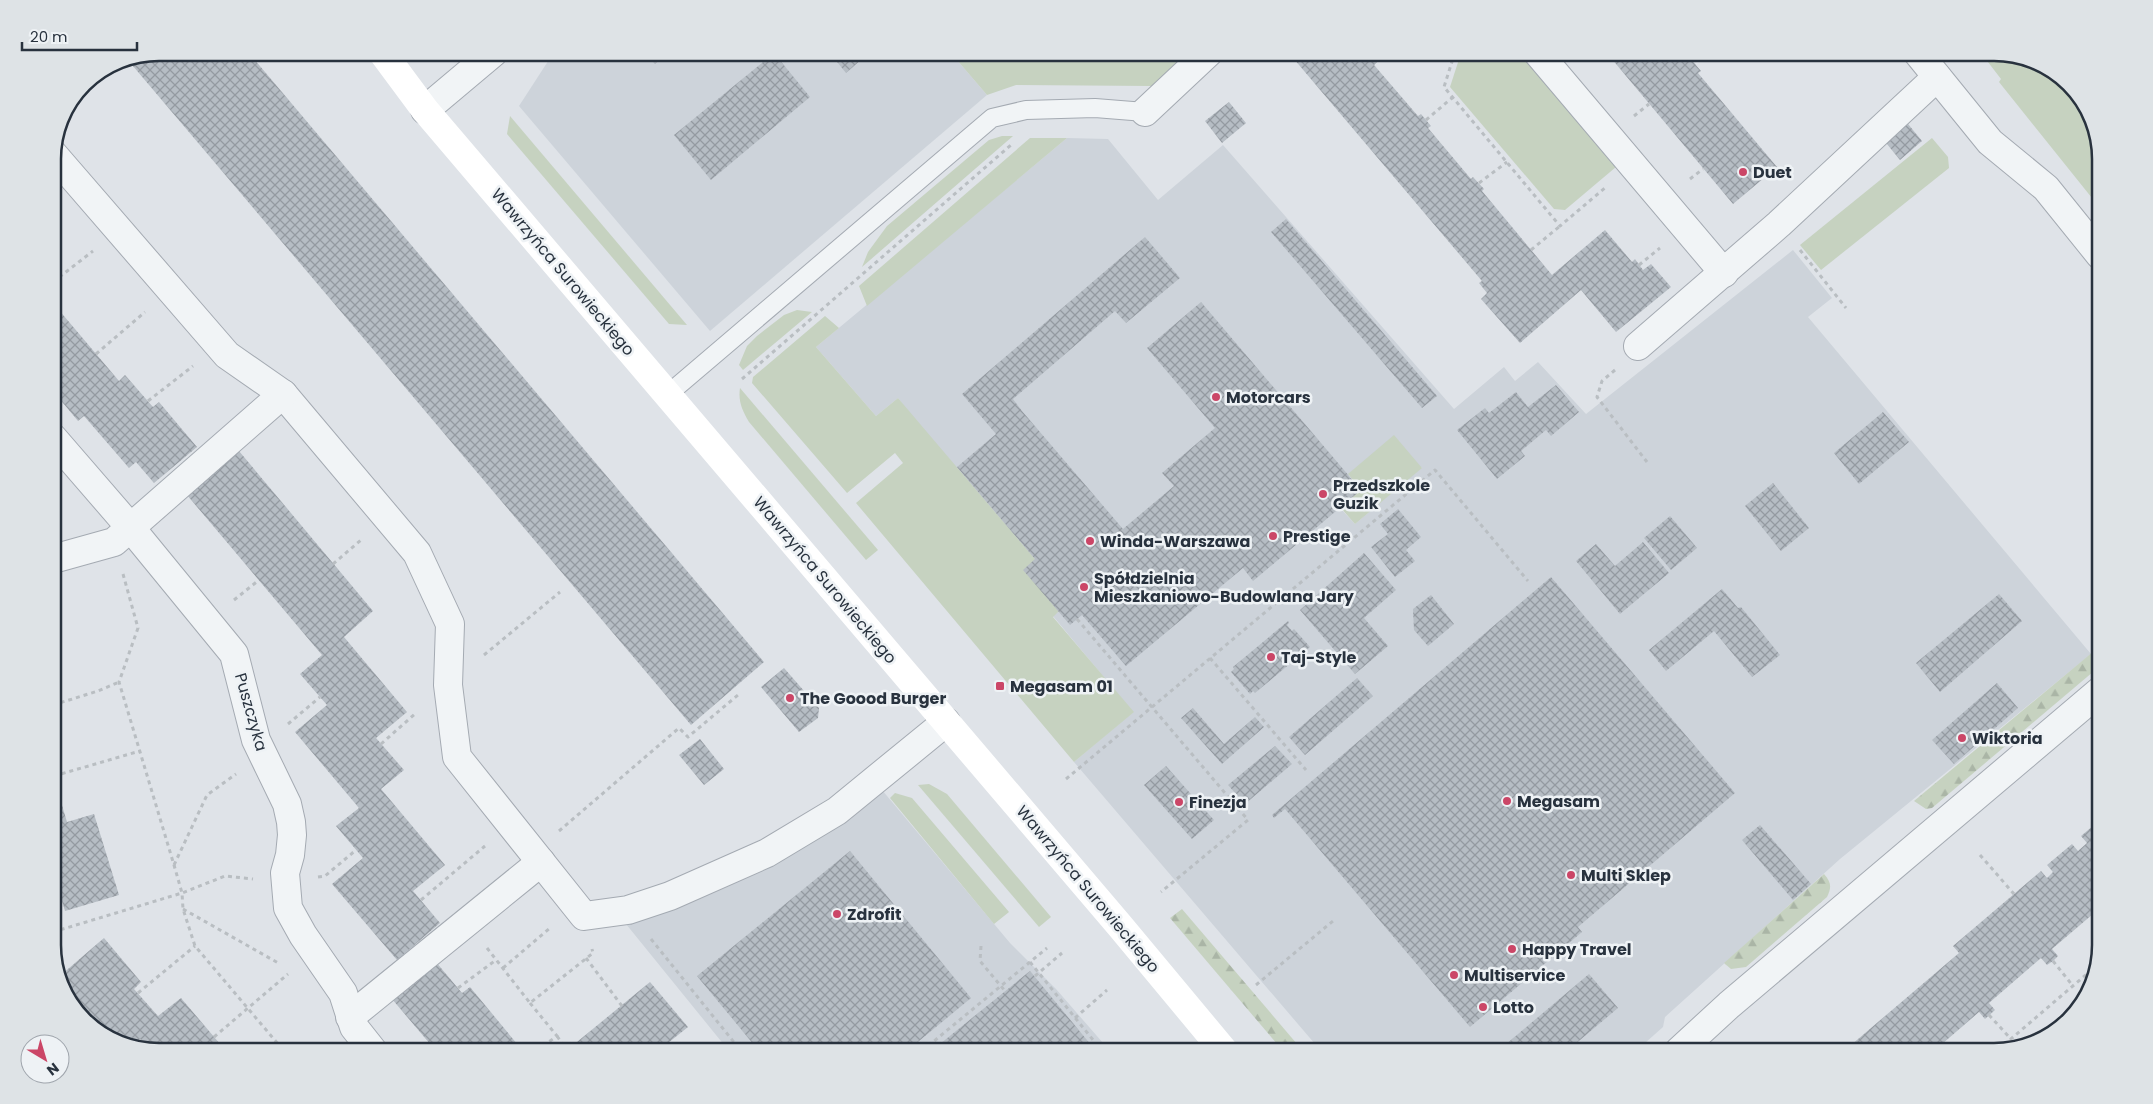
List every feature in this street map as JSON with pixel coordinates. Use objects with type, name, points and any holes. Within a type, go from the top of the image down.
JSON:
[{"type":"street","name":"Wawrzyńca Surowieckiego","points":[[379,61],[425,110],[1216,1043]]},
{"type":"street","name":"Wawrzyńca Surowieckiego","points":[[389,61],[425,110]]},
{"type":"street","points":[[425,110],[483,61]]},
{"type":"street","points":[[1145,112],[1199,61]]},
{"type":"street","points":[[1545,61],[1724,273]]},
{"type":"street","points":[[1924,61],[1990,142],[2046,188],[2092,245]]},
{"type":"street","points":[[1638,346],[1779,224],[1937,78]]},
{"type":"street","points":[[61,163],[218,345],[228,355],[283,394],[417,554],[450,624],[448,685],[456,756],[580,911],[628,910],[670,896],[767,853],[837,811],[946,722]]},
{"type":"street","points":[[61,556],[122,534],[283,394]]},
{"type":"street","name":"Puszczyka","points":[[61,449],[122,534],[234,654],[261,751],[287,804],[291,822],[290,855],[285,873],[288,908],[303,936],[343,993],[354,1027],[366,1043]]},
{"type":"street","points":[[1689,1043],[1736,999],[2092,697]]},
{"type":"street","points":[[350,1017],[466,922],[537,857]]},
{"type":"lane","points":[[667,394],[992,118],[1026,110],[1095,108],[1145,112]]},
{"type":"path","points":[[1452,61],[1444,86],[1560,226]]},
{"type":"path","points":[[1426,120],[1453,97]]},
{"type":"path","points":[[742,379],[1051,110]]},
{"type":"path","points":[[1479,183],[1507,162]]},
{"type":"path","points":[[1531,250],[1632,165]]},
{"type":"path","points":[[1779,224],[1846,308]]},
{"type":"path","points":[[61,276],[89,254]]},
{"type":"path","points":[[96,354],[146,312]]},
{"type":"path","points":[[148,401],[218,345]]},
{"type":"path","points":[[1638,346],[1634,355],[1602,381],[1596,397],[1647,462]]},
{"type":"path","points":[[1066,778],[1435,470],[1528,581]]},
{"type":"path","points":[[122,534],[138,628],[119,682],[182,893],[183,909],[194,946],[276,1043]]},
{"type":"path","points":[[1077,620],[1248,820],[1162,892]]},
{"type":"path","points":[[1210,658],[1306,770]]},
{"type":"path","points":[[61,702],[98,691],[119,682]]},
{"type":"path","points":[[537,857],[680,728],[688,737],[738,695]]},
{"type":"path","points":[[174,865],[207,795],[261,751],[320,698]]},
{"type":"path","points":[[61,774],[140,751]]},
{"type":"path","points":[[421,900],[511,824]]},
{"type":"path","points":[[325,876],[356,850]]},
{"type":"path","points":[[1980,855],[2014,894]]},
{"type":"path","points":[[61,930],[182,893],[225,876],[286,884]]},
{"type":"path","points":[[183,909],[284,966]]},
{"type":"path","points":[[628,910],[734,1043]]},
{"type":"path","points":[[502,968],[580,911],[593,953],[530,1003]]},
{"type":"path","points":[[1256,986],[1333,921]]},
{"type":"path","points":[[466,922],[562,1043]]},
{"type":"path","points":[[138,993],[194,946]]},
{"type":"path","points":[[981,946],[980,960],[1005,991]]},
{"type":"path","points":[[933,1043],[1047,948]]},
{"type":"path","points":[[1034,976],[1062,953]]},
{"type":"path","points":[[586,958],[622,1006]]},
{"type":"path","points":[[458,988],[496,960]]},
{"type":"path","points":[[2053,961],[2073,986]]},
{"type":"path","points":[[1030,962],[1095,1043]]},
{"type":"path","points":[[214,1037],[292,971]]},
{"type":"path","points":[[2008,1042],[2088,973]]},
{"type":"path","points":[[1075,1018],[1107,990]]},
{"type":"path","points":[[1989,1015],[2011,1039]]},
{"type":"path","points":[[548,1043],[557,1036]]},
{"type":"shaded area","points":[[548,61],[958,61],[987,95],[710,331],[519,106]]},
{"type":"shaded area","points":[[1067,138],[1108,139],[1158,200],[1223,145],[1454,409],[1504,367],[1515,381],[1538,362],[1586,414],[1793,250],[1832,298],[1808,317],[2091,654],[1840,859],[1665,1017],[1663,1027],[1645,1043],[1314,1043],[1074,762],[1133,712],[1053,616],[1058,611],[898,398],[876,416],[816,347]],"holes":[[[1422,467],[1355,524],[1340,508],[1361,490],[1348,475]]]},
{"type":"shaded area","points":[[877,784],[1010,943],[1056,989],[1103,1043],[723,1043],[626,924]]},
{"type":"green space","points":[[958,61],[1180,61],[1152,86],[1016,85],[987,95]]},
{"type":"green space","points":[[1458,61],[1528,61],[1616,167],[1565,210],[1554,209],[1450,87]]},
{"type":"green space","points":[[1987,61],[2006,62],[2037,71],[2058,86],[2075,105],[2082,116],[2090,140],[2092,153],[2092,198],[1999,82],[2001,79]]},
{"type":"green space","points":[[510,116],[687,325],[669,324],[507,134]]},
{"type":"green space","points":[[1002,136],[1013,136],[862,267],[868,252],[887,226],[989,140]]},
{"type":"green space","points":[[1030,138],[1067,138],[867,306],[859,286]]},
{"type":"green space","points":[[1932,138],[1948,157],[1949,168],[1821,270],[1800,245]]},
{"type":"green space","points":[[797,310],[812,312],[743,370],[739,365],[747,346],[784,315]]},
{"type":"green space","points":[[825,316],[839,328],[816,347],[876,416],[898,398],[1035,559],[1059,611],[1053,617],[1134,712],[1074,762],[856,503],[903,463],[895,453],[847,493],[752,383],[753,377]]},
{"type":"green space","points":[[740,388],[878,550],[866,560],[749,422],[741,405]]},
{"type":"green space","points":[[1394,435],[1422,468],[1355,524],[1340,507],[1361,490],[1348,474]]},
{"type":"green space","points":[[2092,653],[2092,673],[1932,808],[1926,809],[1914,801]]},
{"type":"green space","points":[[929,784],[947,794],[1051,917],[1039,927],[918,785]]},
{"type":"green space","points":[[895,793],[912,798],[1009,912],[994,924],[890,798]]},
{"type":"green space","points":[[1824,874],[1830,885],[1827,897],[1746,967],[1731,969],[1724,963]]},
{"type":"green space","points":[[1182,909],[1296,1043],[1276,1043],[1170,918]]},
{"type":"building","points":[[153,61],[256,61],[764,662],[691,725],[132,65]]},
{"type":"building","points":[[764,61],[781,61],[810,97],[711,180],[674,135]]},
{"type":"building","points":[[836,61],[860,61],[846,73]]},
{"type":"building","points":[[1296,61],[1378,61],[1374,65],[1418,116],[1421,114],[1431,126],[1428,128],[1471,179],[1473,177],[1484,189],[1482,191],[1552,275],[1605,230],[1632,262],[1635,259],[1643,270],[1651,264],[1671,287],[1616,332],[1581,290],[1520,343],[1481,299],[1487,293],[1479,283],[1482,281]]},
{"type":"building","points":[[1614,61],[1693,61],[1701,71],[1698,73],[1777,167],[1733,204]]},
{"type":"building","points":[[1229,102],[1246,123],[1222,143],[1205,121]]},
{"type":"building","points":[[1904,119],[1922,141],[1900,160],[1882,138]]},
{"type":"building","points":[[1286,219],[1437,396],[1422,408],[1271,232]]},
{"type":"building","points":[[1145,237],[1180,278],[1126,323],[1115,311],[1013,399],[1022,411],[1123,529],[1174,486],[1162,473],[1215,428],[1147,348],[1201,302],[1361,490],[1253,581],[1243,568],[1126,666],[1082,615],[1070,625],[1023,570],[1035,559],[957,467],[996,434],[962,394]]},
{"type":"building","points":[[61,312],[119,381],[125,375],[153,407],[159,402],[197,447],[154,483],[136,462],[129,468],[84,416],[78,421],[61,401]]},
{"type":"building","points":[[1556,385],[1579,412],[1551,436],[1546,430],[1521,451],[1525,456],[1497,479],[1457,430],[1485,408],[1489,413],[1516,392],[1528,407]]},
{"type":"building","points":[[1883,412],[1909,442],[1859,484],[1834,453]]},
{"type":"building","points":[[239,451],[373,611],[344,637],[407,712],[376,738],[404,770],[381,789],[445,865],[413,891],[440,923],[397,960],[332,884],[363,858],[336,826],[359,808],[295,732],[327,705],[300,674],[322,655],[187,495]]},
{"type":"building","points":[[1773,483],[1809,528],[1781,551],[1745,506]]},
{"type":"building","points":[[1398,509],[1421,537],[1406,550],[1415,561],[1395,577],[1371,547],[1388,534],[1380,524]]},
{"type":"building","points":[[1670,516],[1697,548],[1671,570],[1644,538]]},
{"type":"building","points":[[1643,542],[1669,573],[1620,614],[1576,561],[1596,544],[1615,566]]},
{"type":"building","points":[[1364,553],[1396,590],[1364,618],[1388,646],[1355,674],[1300,610]]},
{"type":"building","name":"Megasam","points":[[1551,577],[1735,793],[1578,927],[1582,932],[1470,1027],[1285,809],[1274,818],[1272,815]]},
{"type":"building","points":[[1722,589],[1738,608],[1741,607],[1780,655],[1752,677],[1714,631],[1666,671],[1649,650]]},
{"type":"building","points":[[1999,594],[2022,621],[1940,692],[1916,663]]},
{"type":"building","points":[[1431,595],[1454,624],[1428,646],[1414,630],[1413,609]]},
{"type":"building","name":"Taj-Style","points":[[1288,621],[1287,625],[1292,631],[1294,629],[1310,647],[1255,693],[1253,691],[1250,694],[1231,672],[1234,669],[1233,667]]},
{"type":"building","name":"The Goood Burger","points":[[784,668],[819,708],[818,718],[799,732],[761,687]]},
{"type":"building","points":[[1357,678],[1373,696],[1305,755],[1289,737]]},
{"type":"building","points":[[1997,683],[2018,708],[1954,764],[1932,740]]},
{"type":"building","points":[[1193,708],[1224,744],[1255,717],[1264,727],[1222,764],[1181,718]]},
{"type":"building","points":[[700,739],[724,769],[704,785],[679,755]]},
{"type":"building","points":[[1275,746],[1292,764],[1245,804],[1228,785]]},
{"type":"building","name":"Finezja","points":[[1166,766],[1214,820],[1192,839],[1144,785]]},
{"type":"building","points":[[61,802],[67,822],[94,814],[119,895],[65,911],[61,898]]},
{"type":"building","points":[[1760,825],[1811,884],[1793,900],[1742,840]]},
{"type":"building","points":[[2092,827],[2092,915],[2052,949],[2058,956],[2053,961],[2047,965],[2041,958],[1989,1003],[1995,1010],[1985,1019],[1979,1012],[1943,1043],[1853,1043],[1959,953],[1953,946],[2014,894],[2041,871],[2047,878],[2053,872],[2047,865],[2072,844],[2078,851],[2087,843],[2081,836]]},
{"type":"building","name":"Zdrofit","points":[[850,851],[971,998],[917,1043],[752,1043],[697,976]]},
{"type":"building","points":[[104,938],[141,982],[134,989],[158,1016],[181,998],[219,1043],[147,1042],[116,1033],[86,1009],[71,988],[65,972]]},
{"type":"building","points":[[436,962],[462,993],[470,987],[516,1043],[429,1043],[392,999]]},
{"type":"building","points":[[1030,971],[1089,1043],[941,1043]]},
{"type":"building","points":[[1589,974],[1618,1008],[1576,1043],[1507,1043]]},
{"type":"building","points":[[650,982],[688,1027],[668,1043],[576,1043]]},
{"type":"place","name":"Duet","points":[[1743,172]]},
{"type":"place","name":"Motorcars","points":[[1216,397]]},
{"type":"place","name":"Przedszkole Guzik","points":[[1323,494]]},
{"type":"place","name":"Prestige","points":[[1273,536]]},
{"type":"place","name":"Winda-Warszawa","points":[[1090,541]]},
{"type":"place","name":"Spółdzielnia Mieszkaniowo-Budowlana Jary","points":[[1084,587]]},
{"type":"place","name":"Taj-Style","points":[[1271,657]]},
{"type":"place","name":"Megasam 01","points":[[1000,686]]},
{"type":"place","name":"The Goood Burger","points":[[790,698]]},
{"type":"place","name":"Wiktoria","points":[[1962,738]]},
{"type":"place","name":"Megasam","points":[[1507,801]]},
{"type":"place","name":"Finezja","points":[[1179,802]]},
{"type":"place","name":"Multi Sklep","points":[[1571,875]]},
{"type":"place","name":"Zdrofit","points":[[837,914]]},
{"type":"place","name":"Happy Travel","points":[[1512,949]]},
{"type":"place","name":"Multiservice","points":[[1454,975]]},
{"type":"place","name":"Lotto","points":[[1483,1007]]}]
